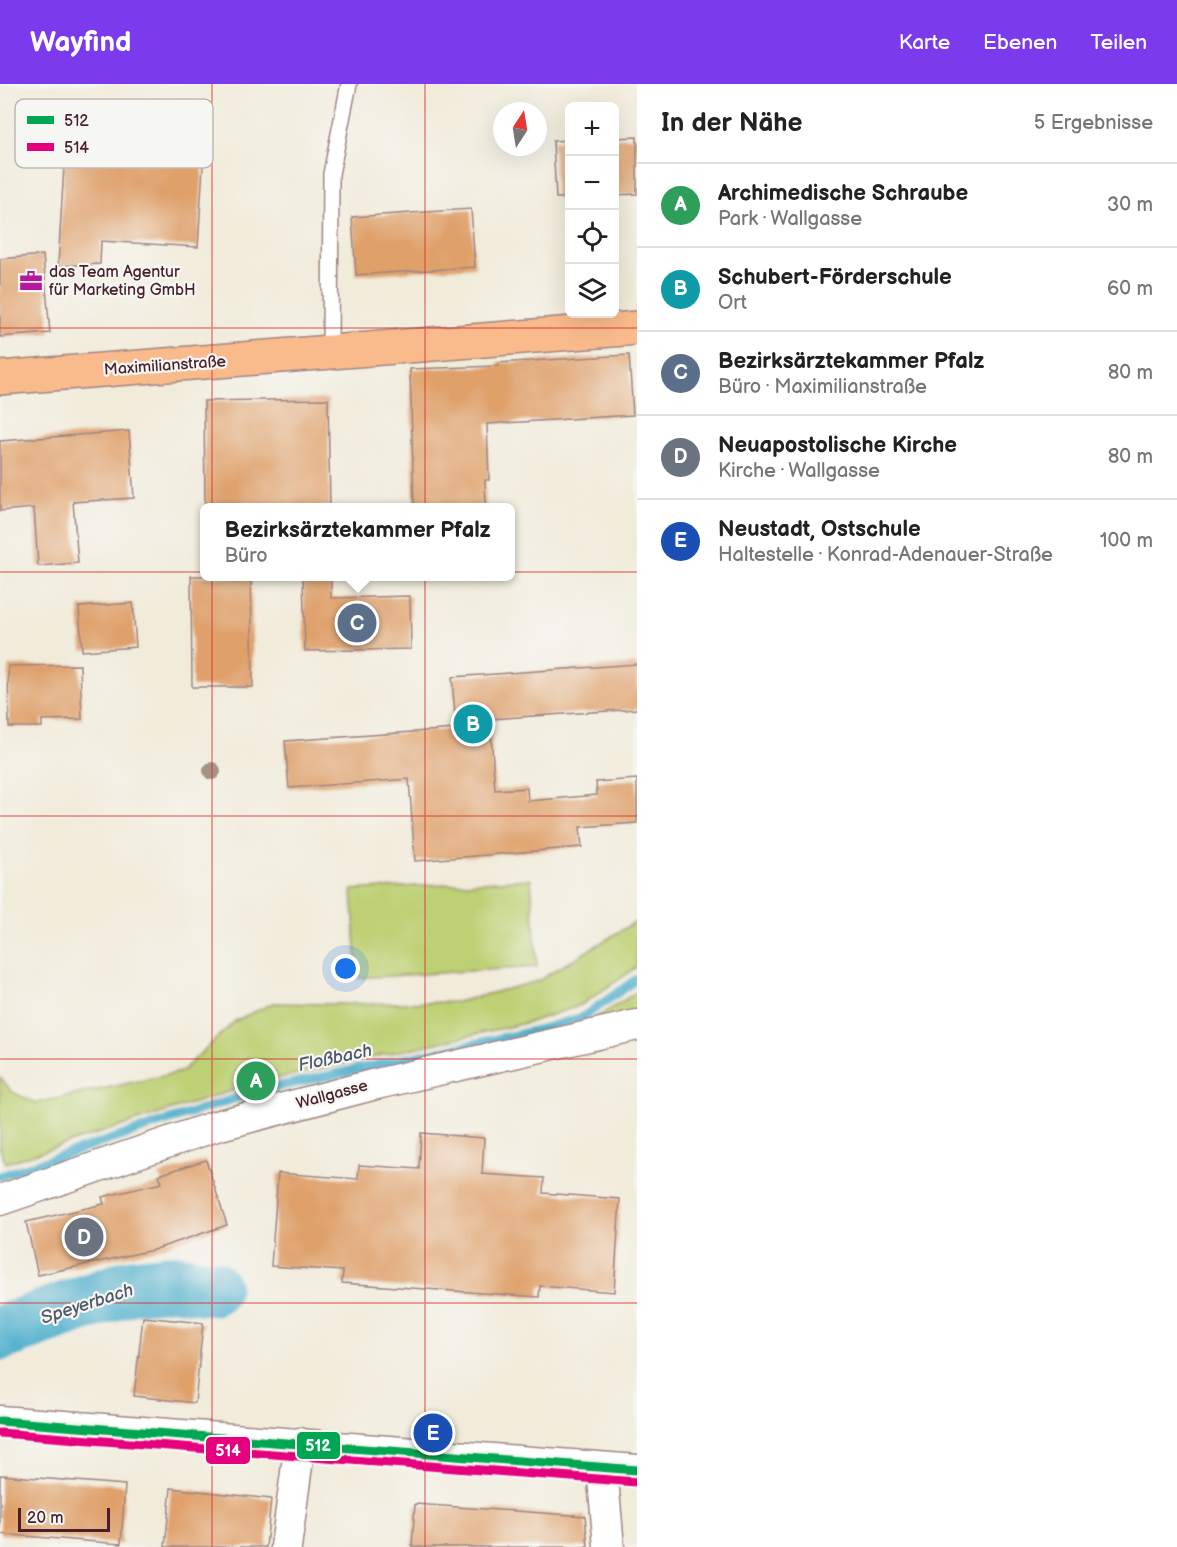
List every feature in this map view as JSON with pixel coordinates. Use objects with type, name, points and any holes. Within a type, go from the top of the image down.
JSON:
[{"type":"main road","name":"Maximilianstraße","points":[[0,378],[637,328]]},
{"type":"street","name":"Wallgasse","points":[[0,1200],[216,1126],[372,1085],[637,1025]]},
{"type":"street","points":[[0,1421],[637,1470]]},
{"type":"street","points":[[286,1547],[300,1443]]},
{"type":"street","points":[[602,1468],[609,1547]]},
{"type":"lane","points":[[330,353],[331,174],[349,84]]},
{"type":"green space","points":[[531,879],[537,967],[358,978],[352,890]]},
{"type":"green space","points":[[637,922],[637,967],[581,1005],[530,1022],[253,1084],[6,1163],[0,1150],[0,1077],[12,1092],[36,1103],[181,1072],[235,1021],[273,1003],[457,1002],[538,981]]},
{"type":"green space","points":[[637,992],[637,1015],[591,1021]]},
{"type":"building","points":[[637,137],[637,194],[619,195],[619,138]]},
{"type":"building","points":[[565,140],[565,198],[556,198],[553,141]]},
{"type":"building","points":[[64,168],[203,168],[198,247],[101,241],[100,264],[58,266]]},
{"type":"building","points":[[471,209],[475,267],[356,275],[352,217]]},
{"type":"building","points":[[43,255],[50,333],[0,337],[0,259]]},
{"type":"building","points":[[629,355],[633,415],[487,424],[489,480],[485,480],[486,503],[414,503],[410,369],[498,366],[498,363]]},
{"type":"building","points":[[328,399],[330,503],[205,503],[204,401]]},
{"type":"building","points":[[129,431],[134,498],[73,502],[78,563],[38,566],[34,508],[0,511],[0,441]]},
{"type":"building","points":[[191,576],[200,576],[200,581],[251,581],[253,687],[192,687]]},
{"type":"building","points":[[303,581],[331,581],[331,598],[410,596],[411,649],[305,651]]},
{"type":"building","points":[[133,603],[136,647],[82,651],[79,607]]},
{"type":"building","points":[[637,664],[637,709],[490,719],[495,790],[527,788],[528,801],[597,795],[596,782],[637,779],[637,823],[580,827],[582,847],[415,861],[409,779],[289,788],[285,741],[456,729],[452,677]]},
{"type":"building","points":[[80,665],[82,719],[42,720],[42,727],[9,727],[8,666]]},
{"type":"building","points":[[421,1133],[484,1138],[482,1174],[544,1178],[543,1193],[620,1199],[614,1292],[540,1286],[539,1297],[342,1283],[343,1271],[271,1266],[278,1173],[358,1179],[359,1165],[419,1169]]},
{"type":"building","points":[[206,1160],[227,1225],[153,1250],[38,1275],[26,1222],[104,1204],[102,1197],[162,1183],[159,1175]]},
{"type":"building","points":[[143,1317],[203,1323],[195,1403],[134,1396]]},
{"type":"building","points":[[0,1475],[125,1485],[121,1544],[0,1534]]},
{"type":"building","points":[[171,1488],[271,1499],[266,1547],[165,1547]]},
{"type":"building","points":[[415,1504],[585,1516],[588,1547],[412,1547]]},
{"type":"waterway","name":"Floßbach","points":[[0,1176],[258,1091],[538,1030],[583,1017],[637,979]]},
{"type":"waterway","name":"Speyerbach","points":[[0,1333],[130,1287],[173,1282],[212,1288]]},
{"type":"transit line","name":"512","points":[[0,1421],[637,1470]]},
{"type":"transit line","name":"514","points":[[0,1433],[636,1482]]},
{"type":"place","name":"das Team Agentur für Marketing GmbH","points":[[31,281]]},
{"type":"place","name":"Bezirksärztekammer Pfalz","points":[[357,623]]},
{"type":"place","name":"Schubert-Förderschule","points":[[473,724]]},
{"type":"place","name":"Archimedische Schraube","points":[[256,1081]]},
{"type":"place","name":"Neuapostolische Kirche","points":[[84,1237]]},
{"type":"place","name":"Neustadt, Ostschule","points":[[433,1433]]}]
